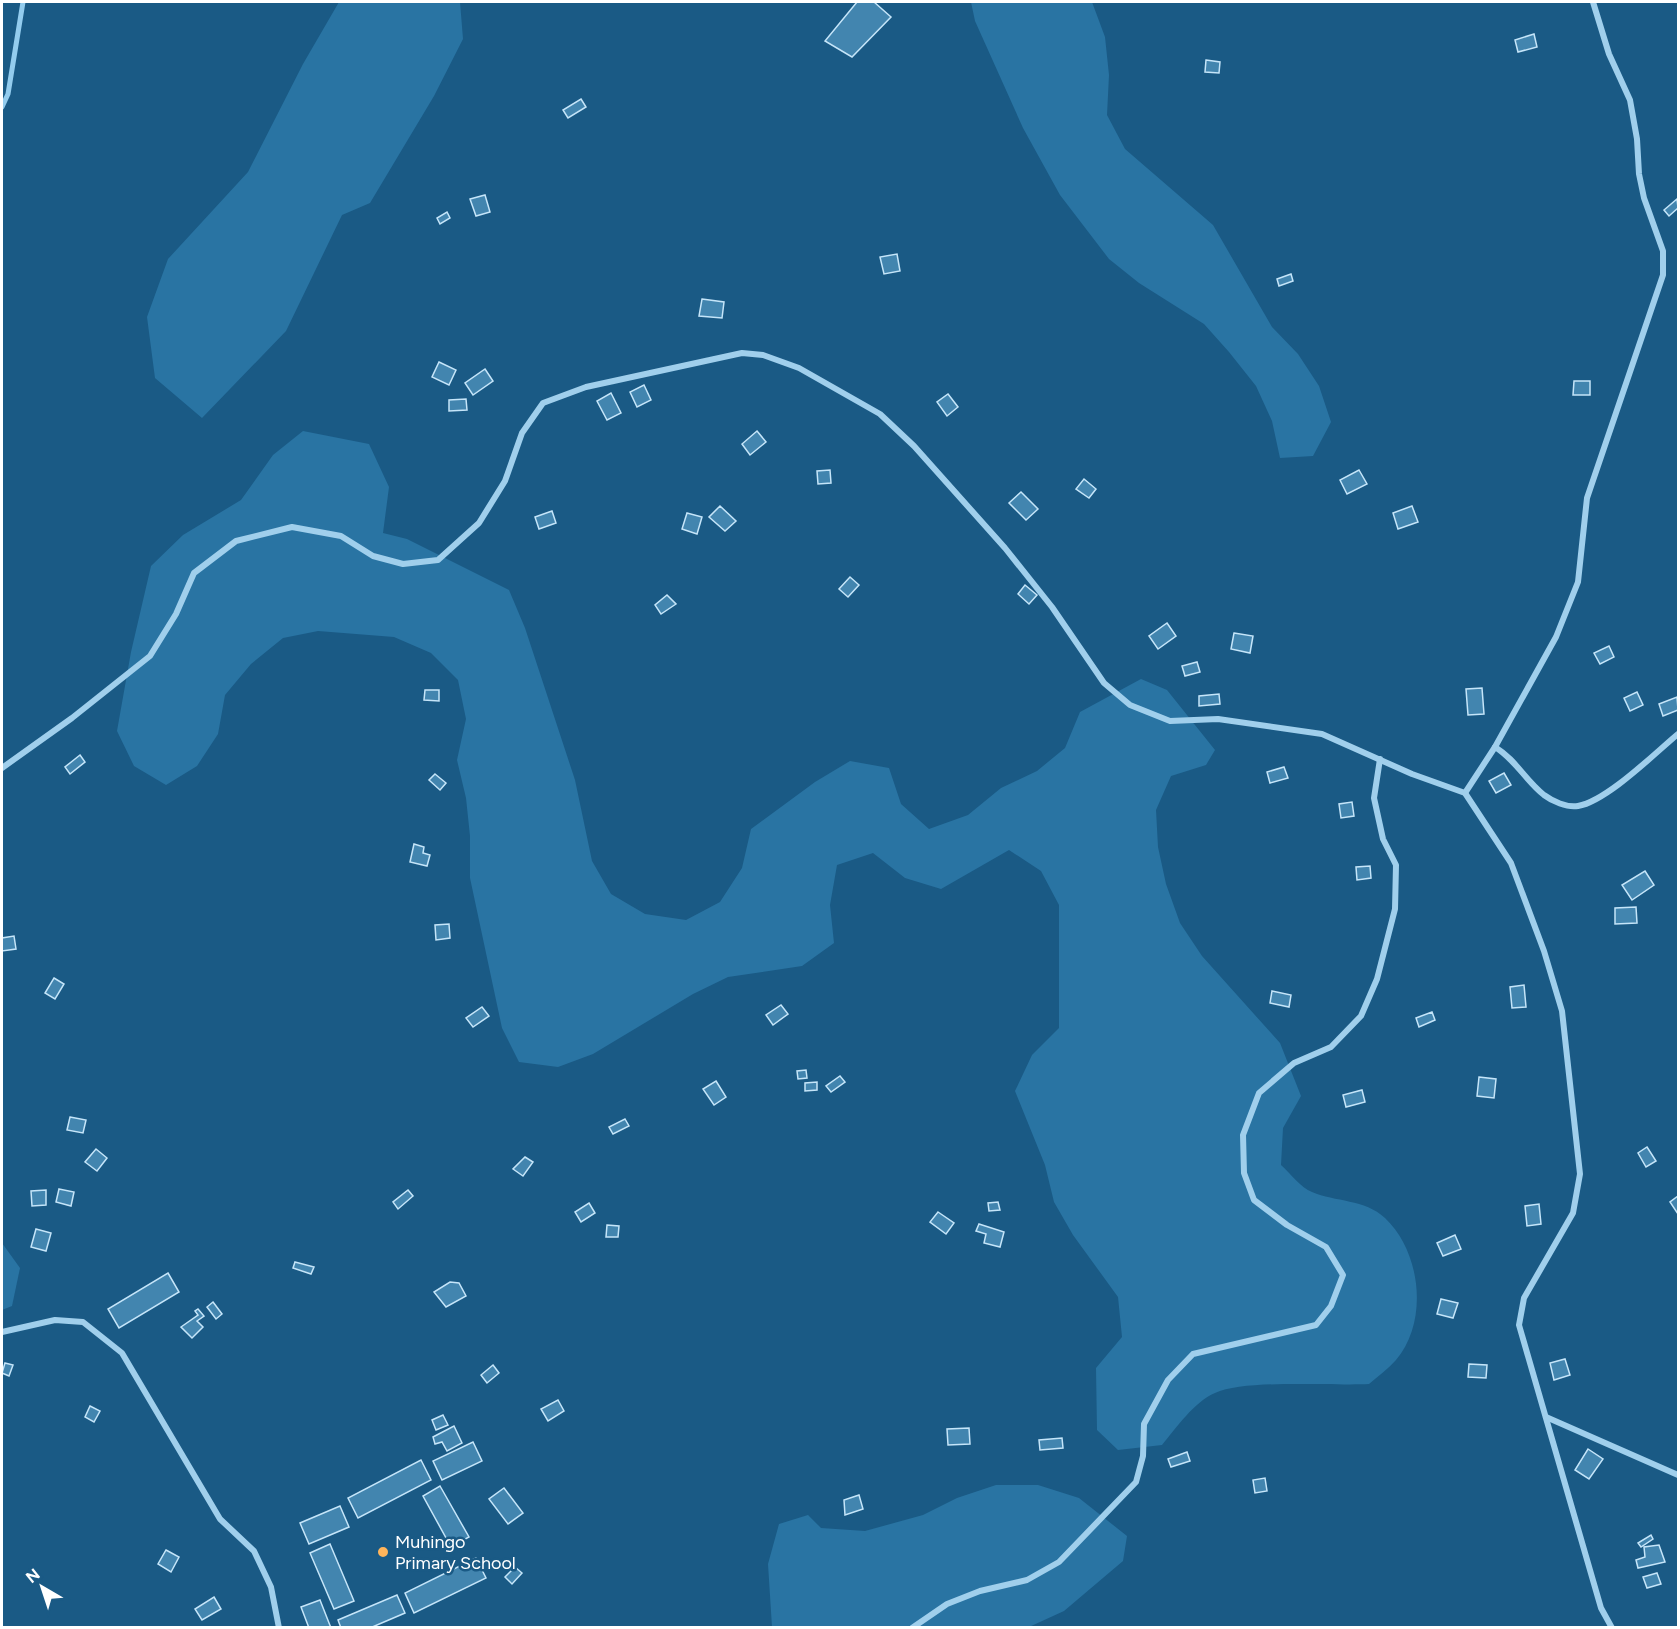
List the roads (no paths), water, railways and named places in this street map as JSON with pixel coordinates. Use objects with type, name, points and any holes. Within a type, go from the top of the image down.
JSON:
[{"type":"street","points":[[1465,793],[1495,747],[1556,637],[1578,582],[1587,498],[1663,275],[1663,251],[1644,198],[1630,100],[1609,54],[1593,2]]},
{"type":"street","points":[[2,768],[72,718],[150,656],[176,614],[194,573],[236,541],[292,527],[341,536],[373,556],[403,564],[438,560],[479,523],[505,482],[522,433],[543,403],[586,387],[742,352],[763,355],[799,368],[880,414],[914,446],[1005,548],[1052,607],[1104,683],[1130,705],[1170,721],[1218,719],[1322,734],[1465,793],[1511,863],[1544,951],[1562,1011],[1580,1174],[1573,1213],[1524,1298],[1519,1324],[1601,1608],[1612,1628]]},
{"type":"street","points":[[1495,747],[1511,757],[1543,794],[1557,802],[1578,806],[1607,792],[1678,734]]},
{"type":"street","points":[[912,1628],[947,1604],[980,1591],[1027,1580],[1059,1562],[1079,1543],[1136,1482],[1143,1456],[1144,1424],[1168,1380],[1193,1354],[1316,1325],[1331,1306],[1343,1275],[1326,1247],[1287,1225],[1254,1200],[1244,1173],[1243,1136],[1259,1093],[1294,1063],[1331,1047],[1361,1016],[1377,979],[1395,909],[1396,865],[1383,839],[1374,798],[1380,759]]},
{"type":"street","points":[[2,1332],[55,1320],[83,1322],[122,1353],[220,1519],[254,1551],[271,1587],[279,1628]]},
{"type":"street","points":[[1546,1417],[1678,1475]]},
{"type":"waterway","points":[[2,107],[8,94],[23,2]]},
{"type":"place","name":"Muhingo Primary School","points":[[383,1552]]}]
